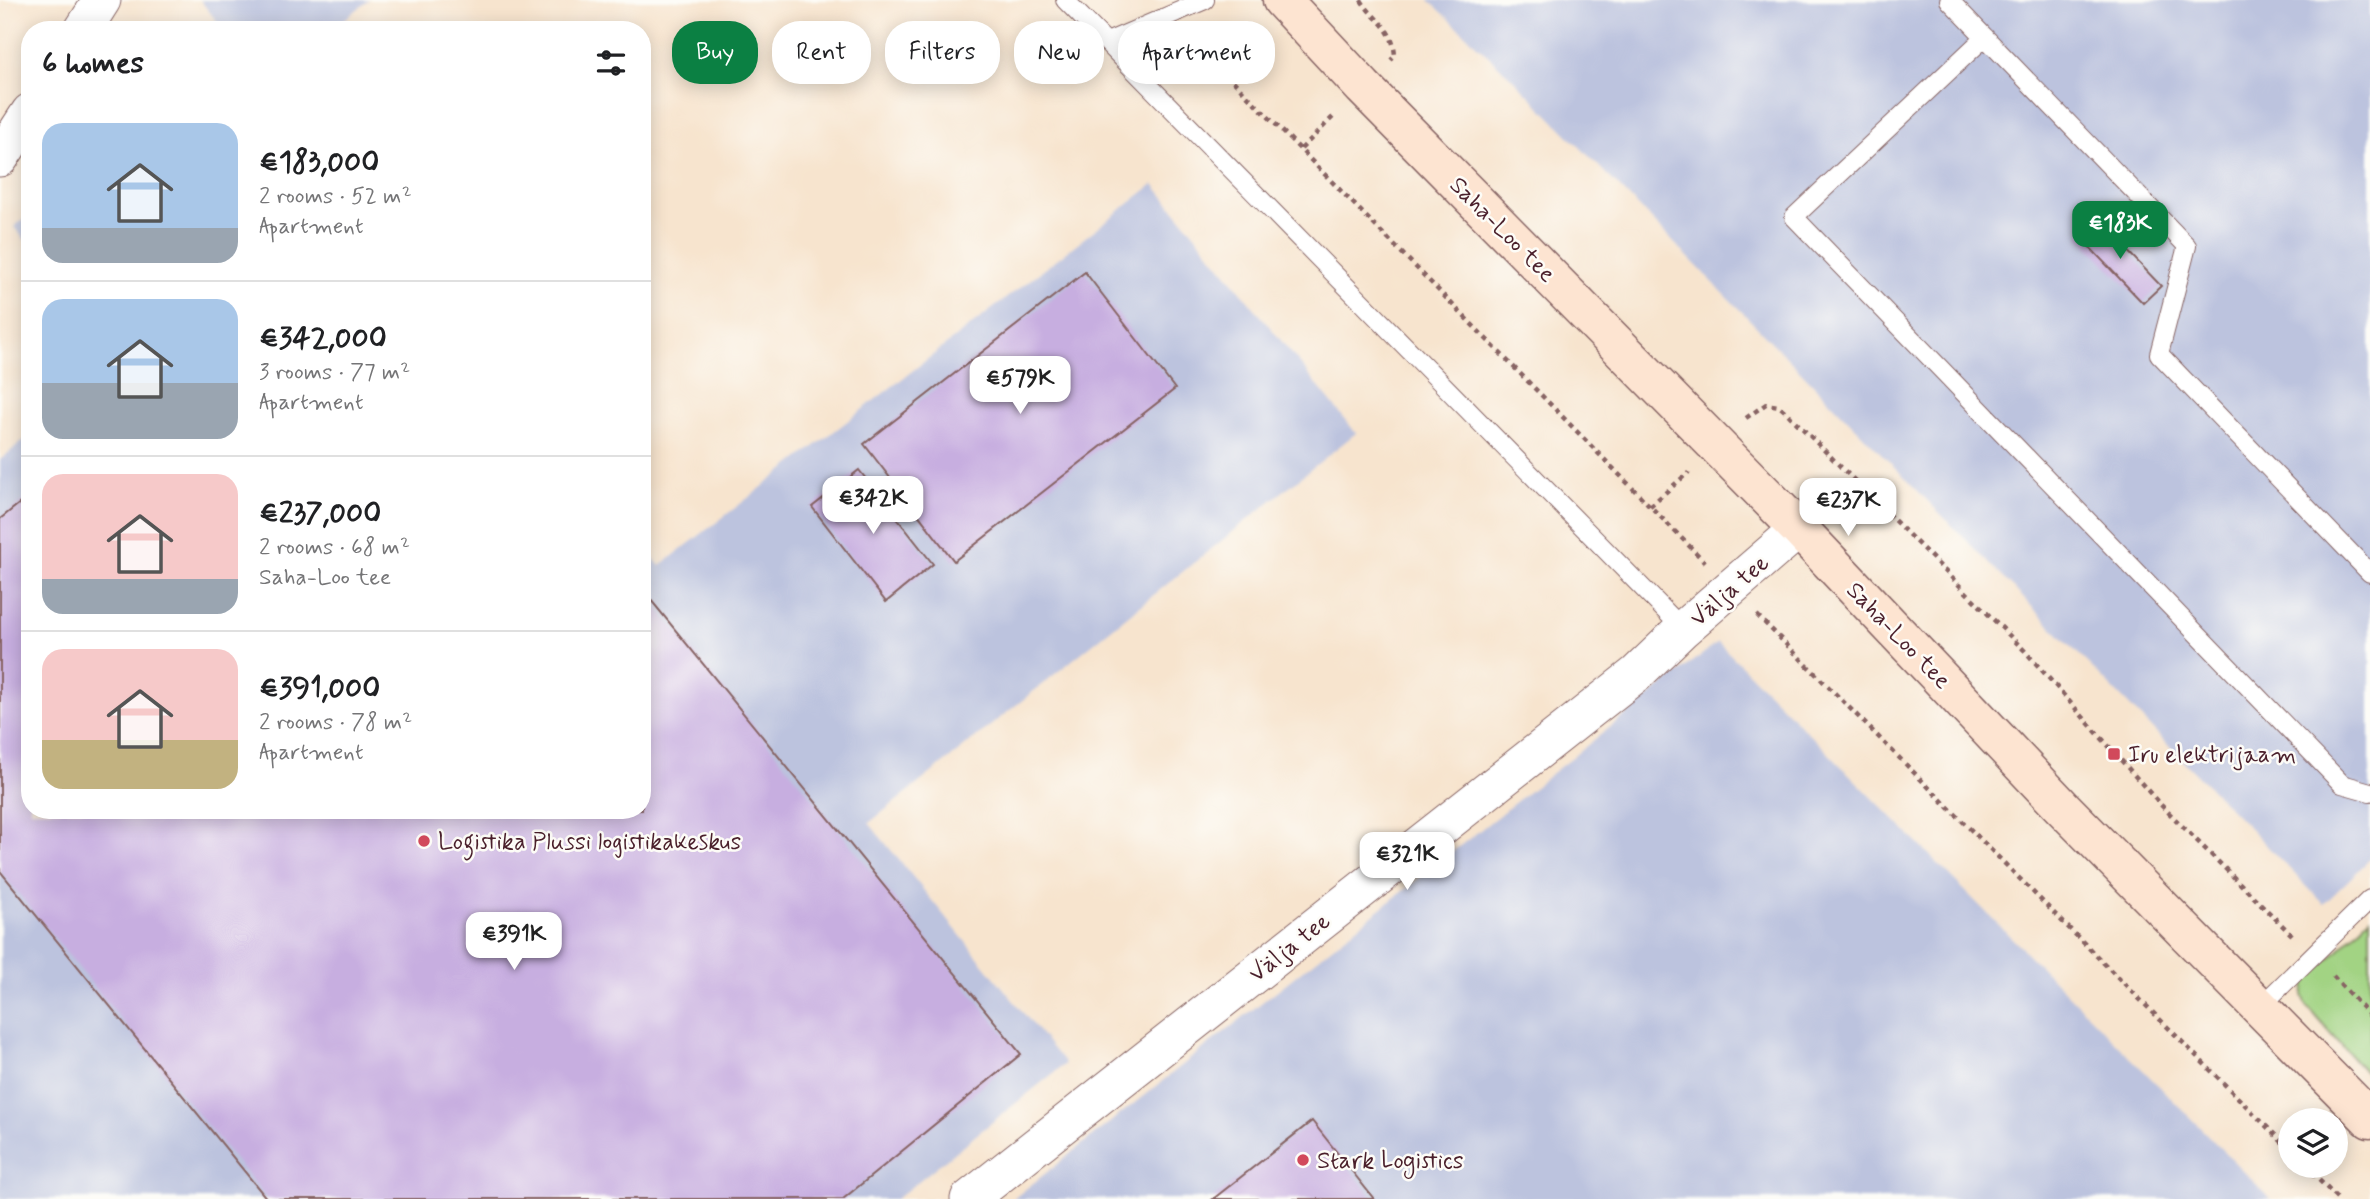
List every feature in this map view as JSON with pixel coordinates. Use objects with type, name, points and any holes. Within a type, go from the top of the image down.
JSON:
[{"type":"main road","name":"Saha-Loo tee","points":[[1282,0],[1363,87],[1799,529],[2062,807],[2370,1118]]},
{"type":"street","points":[[89,21],[102,0]]},
{"type":"street","points":[[0,158],[21,126]]},
{"type":"street","name":"Välja tee","points":[[969,1199],[1636,674],[1683,629],[1799,529]]},
{"type":"lane","points":[[1065,0],[1683,629]]},
{"type":"lane","points":[[1107,42],[1205,0]]},
{"type":"lane","points":[[1949,0],[2187,246],[2159,354],[2370,573]]},
{"type":"lane","points":[[1985,37],[1794,217],[2342,784],[2370,792]]},
{"type":"lane","points":[[2260,1007],[2370,898]]},
{"type":"path","points":[[1170,17],[1731,589],[2278,1139]]},
{"type":"path","points":[[1650,506],[1754,410],[1766,404],[1779,406],[2025,651],[2157,801],[2313,955],[2370,1016]]},
{"type":"path","points":[[2317,1178],[2338,1199]]},
{"type":"shaded area","points":[[200,0],[369,0],[342,21],[217,21]]},
{"type":"shaded area","points":[[1429,0],[2370,0],[2370,859],[2324,904],[1514,80]]},
{"type":"shaded area","points":[[1154,184],[1356,433],[869,823],[1065,1064],[896,1199],[0,1199],[0,460],[21,442],[21,819],[651,819],[651,556],[660,566]]},
{"type":"shaded area","points":[[21,221],[21,235],[14,227]]},
{"type":"shaded area","points":[[1718,642],[2271,1199],[1013,1199]]},
{"type":"green space","points":[[2370,918],[2370,1078],[2307,1006],[2303,995],[2306,982]]},
{"type":"building","points":[[2097,219],[2161,286],[2143,303],[2079,236]]},
{"type":"building","points":[[1085,272],[1175,389],[954,561],[864,444]]},
{"type":"building","points":[[859,470],[933,564],[886,602],[812,507]]},
{"type":"building","name":"Logistika Plussi logistikakeskus","points":[[21,502],[21,819],[651,819],[651,600],[1021,1054],[843,1199],[267,1199],[0,871],[0,519]]},
{"type":"building","name":"Stark Logistics","points":[[1312,1121],[1374,1199],[1213,1199]]},
{"type":"place","name":"Iru elektrijaam","points":[[2114,754]]},
{"type":"place","name":"Logistika Plussi logistikakeskus","points":[[424,841]]},
{"type":"place","name":"Stark Logistics","points":[[1303,1160]]}]
